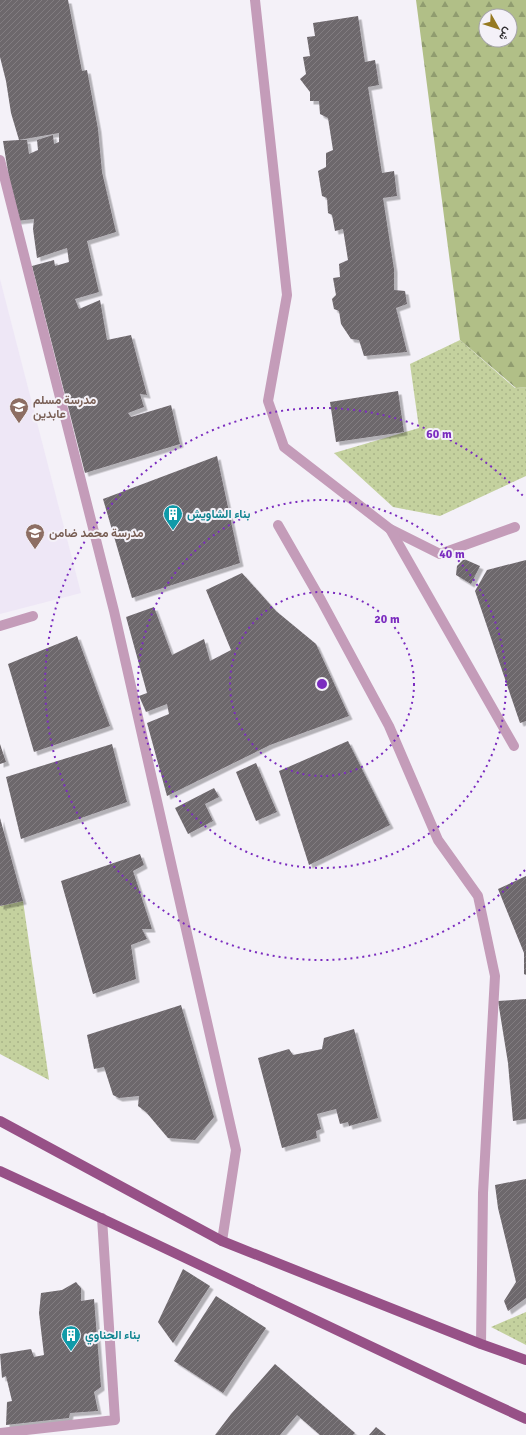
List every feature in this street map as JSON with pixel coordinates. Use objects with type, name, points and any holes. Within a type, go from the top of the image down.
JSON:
[{"type":"main road","points":[[0,1121],[222,1241],[481,1344],[526,1360]]},
{"type":"main road","points":[[0,1171],[102,1218],[392,1358],[526,1419]]},
{"type":"street","points":[[255,0],[287,295],[268,401],[284,447],[390,529],[440,554],[515,527]]},
{"type":"street","points":[[0,160],[2,177],[114,611],[236,1150],[222,1241]]},
{"type":"street","points":[[278,525],[321,600],[389,726],[438,840],[478,896],[495,976],[483,1193],[481,1344]]},
{"type":"street","points":[[390,529],[514,746]]},
{"type":"street","points":[[0,626],[33,616]]},
{"type":"street","points":[[0,1433],[115,1420],[102,1218]]},
{"type":"shaded area","points":[[0,279],[81,593],[0,614]]},
{"type":"green space","points":[[416,0],[526,0],[526,387],[516,388],[460,340]]},
{"type":"green space","points":[[460,340],[515,388],[526,387],[526,476],[440,516],[393,507],[334,453],[419,428],[410,364]]},
{"type":"green space","points":[[23,901],[49,1080],[0,1054],[0,906]]},
{"type":"green space","points":[[526,1312],[526,1345],[491,1327]]},
{"type":"building","points":[[0,0],[68,0],[82,71],[87,70],[98,129],[102,172],[116,232],[87,241],[99,292],[75,299],[79,309],[100,300],[107,340],[131,335],[147,395],[140,394],[144,407],[128,413],[131,417],[171,405],[180,444],[85,473],[32,266],[54,260],[55,266],[69,262],[67,248],[37,258],[33,229],[34,219],[16,221],[3,141],[19,140],[11,113],[6,81],[0,57]],"holes":[[[59,133],[59,142],[54,144],[53,135],[37,140],[38,150],[29,154],[27,140],[19,140]]]},
{"type":"building","points":[[358,16],[365,62],[375,60],[379,85],[368,87],[382,173],[394,171],[397,196],[383,198],[394,269],[394,290],[405,291],[407,304],[396,308],[407,352],[364,356],[359,340],[351,339],[341,324],[339,311],[334,309],[332,299],[336,295],[333,278],[340,277],[339,264],[348,260],[343,229],[335,231],[332,215],[328,213],[327,198],[322,196],[318,171],[326,167],[326,153],[333,150],[328,118],[320,114],[319,101],[310,101],[310,92],[300,79],[306,74],[303,57],[310,56],[307,37],[315,36],[313,23]]},
{"type":"building","points":[[398,391],[404,432],[336,442],[330,402]]},
{"type":"building","name":"بناء الشاويش","points":[[217,456],[240,563],[132,598],[103,499]]},
{"type":"building","points":[[464,559],[480,566],[471,584],[456,575],[457,566]]},
{"type":"building","points":[[526,560],[526,721],[520,723],[475,591],[487,570]]},
{"type":"building","points":[[242,573],[276,611],[316,644],[349,716],[270,745],[167,796],[147,723],[169,714],[167,704],[146,712],[139,696],[147,693],[126,617],[154,607],[172,655],[204,639],[210,661],[231,650],[206,590]]},
{"type":"building","points":[[77,636],[110,726],[34,752],[8,664]]},
{"type":"building","points":[[348,741],[390,825],[309,865],[279,771]]},
{"type":"building","points":[[0,744],[6,762],[0,764]]},
{"type":"building","points":[[112,744],[127,802],[21,839],[6,777]]},
{"type":"building","points":[[256,763],[277,812],[256,821],[236,772]]},
{"type":"building","points":[[214,788],[219,797],[205,804],[213,821],[188,834],[175,808]]},
{"type":"building","points":[[0,818],[23,901],[0,906]]},
{"type":"building","points":[[140,854],[144,865],[133,871],[152,929],[142,929],[147,939],[131,945],[136,979],[93,994],[61,881]]},
{"type":"building","points":[[526,876],[526,975],[524,974],[524,953],[498,889]]},
{"type":"building","points":[[526,999],[526,1119],[513,1121],[508,1063],[498,1001]]},
{"type":"building","points":[[181,1005],[214,1117],[195,1140],[168,1138],[146,1112],[138,1106],[139,1096],[119,1098],[113,1095],[104,1067],[94,1069],[87,1035]]},
{"type":"building","points":[[354,1029],[378,1118],[349,1126],[348,1122],[340,1124],[336,1109],[317,1114],[321,1129],[316,1131],[317,1138],[282,1148],[258,1058],[289,1049],[293,1055],[322,1049],[324,1038]]},
{"type":"building","points":[[526,1179],[526,1298],[508,1311],[504,1301],[516,1282],[498,1208],[495,1185]]},
{"type":"building","points":[[183,1269],[210,1286],[173,1343],[158,1322]]},
{"type":"building","name":"بناء الحناوي","points":[[76,1282],[81,1288],[81,1301],[94,1299],[101,1387],[94,1392],[98,1411],[70,1413],[69,1418],[6,1425],[7,1402],[12,1401],[6,1376],[2,1378],[0,1354],[31,1349],[34,1357],[44,1355],[39,1313],[41,1293],[62,1290]]},
{"type":"building","points":[[216,1296],[266,1328],[223,1393],[174,1361]]},
{"type":"building","points":[[275,1364],[355,1433],[353,1435],[320,1435],[297,1415],[280,1435],[215,1435],[231,1414]]},
{"type":"building","points":[[376,1427],[386,1435],[369,1435]]},
{"type":"place","name":"مدرسة مسلم عابدين","points":[[19,424]]},
{"type":"place","name":"بناء الشاويش","points":[[173,531]]},
{"type":"place","name":"مدرسة محمد ضامن","points":[[35,550]]},
{"type":"place","name":"بناء الحناوي","points":[[71,1352]]}]
